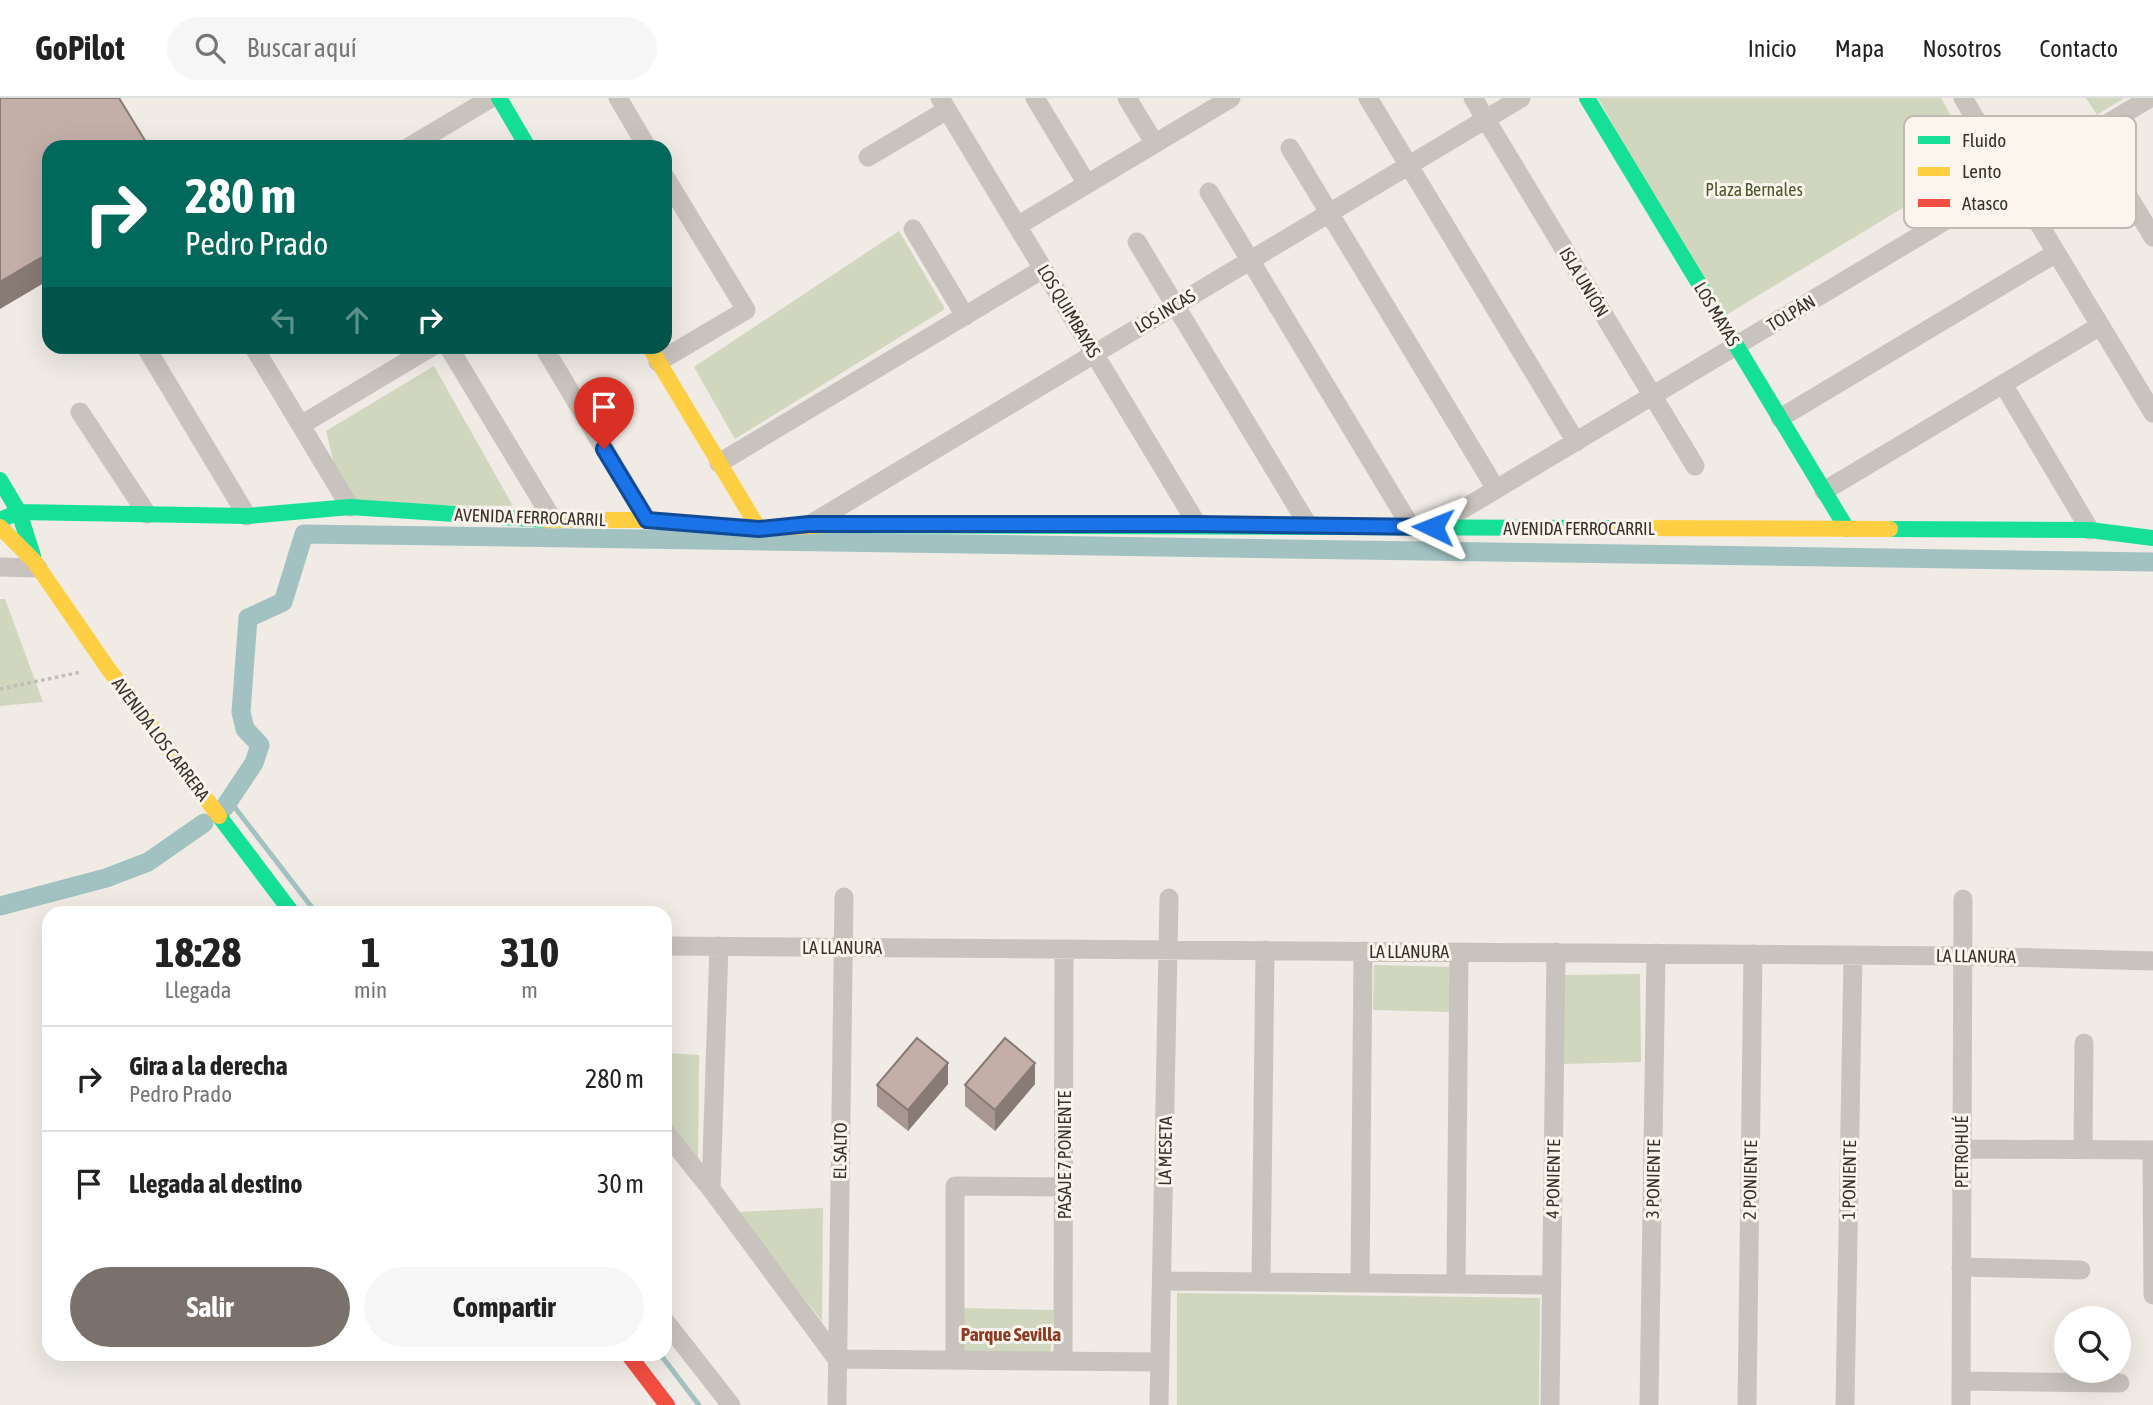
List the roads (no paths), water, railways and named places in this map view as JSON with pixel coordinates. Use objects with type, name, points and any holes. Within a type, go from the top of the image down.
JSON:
[{"type":"street","points":[[425,140],[491,98]]},
{"type":"street","points":[[499,98],[524,140]]},
{"type":"street","points":[[618,98],[643,140]]},
{"type":"street","points":[[1035,98],[1087,184]]},
{"type":"street","points":[[1127,98],[1155,144]]},
{"type":"street","points":[[1368,98],[1576,442]]},
{"type":"street","name":"ISLA UNIÓN","points":[[1473,98],[1695,466]]},
{"type":"street","name":"LOS INCAS","points":[[809,524],[1521,98]]},
{"type":"street","name":"LOS MAYAS","points":[[1587,98],[1847,529]]},
{"type":"street","points":[[1963,98],[1974,116]]},
{"type":"street","name":"TOLPÁN","points":[[2120,116],[2150,98]]},
{"type":"street","points":[[1017,226],[1155,144],[1222,100]]},
{"type":"street","points":[[868,157],[944,104]]},
{"type":"street","name":"LOS QUIMBAYAS","points":[[944,104],[1197,524]]},
{"type":"street","points":[[1290,148],[1496,489]]},
{"type":"street","points":[[672,188],[746,310],[672,345]]},
{"type":"street","points":[[1209,192],[1411,527]]},
{"type":"street","points":[[2136,209],[2153,237]]},
{"type":"street","name":"TOLPÁN","points":[[1433,527],[1933,228]]},
{"type":"street","points":[[2041,228],[2153,413]]},
{"type":"street","points":[[913,229],[965,316]]},
{"type":"street","points":[[1137,242],[1308,525]]},
{"type":"street","points":[[1780,418],[2056,253]]},
{"type":"street","points":[[719,463],[1043,269]]},
{"type":"street","points":[[1824,491],[2100,326]]},
{"type":"street","points":[[150,354],[247,516]]},
{"type":"street","points":[[262,354],[350,507]]},
{"type":"street","points":[[301,425],[420,354]]},
{"type":"street","points":[[453,354],[553,520]]},
{"type":"street","points":[[552,354],[647,520]]},
{"type":"street","points":[[654,354],[759,529]]},
{"type":"street","points":[[2003,384],[2090,530]]},
{"type":"street","points":[[80,412],[147,514]]},
{"type":"street","name":"AVENIDA LOS CARRERA","points":[[0,480],[19,512],[36,565]]},
{"type":"street","name":"AVENIDA FERROCARRIL","points":[[0,520],[19,512],[247,516],[350,507],[553,520],[647,520],[759,529],[809,524],[1197,524],[2090,530],[2153,538]]},
{"type":"street","name":"AVENIDA LOS CARRERA","points":[[0,527],[36,565],[107,667],[287,906]]},
{"type":"street","points":[[0,567],[36,565]]},
{"type":"street","name":"EL SALTO","points":[[837,1405],[844,897]]},
{"type":"street","name":"LA MESETA","points":[[1159,1405],[1169,898]]},
{"type":"street","name":"PETROHUÉ","points":[[1961,1405],[1963,899]]},
{"type":"street","name":"LA LLANURA","points":[[672,946],[1963,956],[2153,961]]},
{"type":"street","points":[[710,1189],[719,946]]},
{"type":"street","name":"PASAJE 7 PONIENTE","points":[[1063,1361],[1064,948]]},
{"type":"street","points":[[1261,1282],[1265,950]]},
{"type":"street","points":[[1360,1283],[1363,951]]},
{"type":"street","points":[[1456,1284],[1459,951]]},
{"type":"street","name":"4 PONIENTE","points":[[1550,1405],[1556,952]]},
{"type":"street","name":"3 PONIENTE","points":[[1649,1405],[1656,953]]},
{"type":"street","name":"2 PONIENTE","points":[[1747,1405],[1754,954]]},
{"type":"street","name":"1 PONIENTE","points":[[1845,1405],[1853,955]]},
{"type":"street","points":[[2083,1150],[2084,1043]]},
{"type":"street","points":[[672,1141],[837,1359],[1160,1363]]},
{"type":"street","points":[[1961,1149],[2152,1150],[2153,1295]]},
{"type":"street","points":[[955,1360],[955,1186],[1063,1187]]},
{"type":"street","points":[[1961,1267],[2081,1270]]},
{"type":"street","points":[[1163,1281],[1551,1285]]},
{"type":"street","points":[[672,1330],[731,1405]]},
{"type":"street","points":[[633,1361],[667,1405]]},
{"type":"street","points":[[1961,1381],[2054,1382]]},
{"type":"waterway","points":[[224,808],[254,763],[260,745],[245,729],[241,712],[248,618],[283,602],[304,534],[2153,562]]},
{"type":"waterway","points":[[229,800],[311,906]]},
{"type":"waterway","points":[[0,906],[106,878],[148,862],[204,823]]},
{"type":"waterway","points":[[665,1361],[699,1405]]},
{"type":"district","name":"Parque Sevilla","points":[[1011,1334]]},
{"type":"park label","name":"Plaza Bernales","points":[[1754,189]]}]
